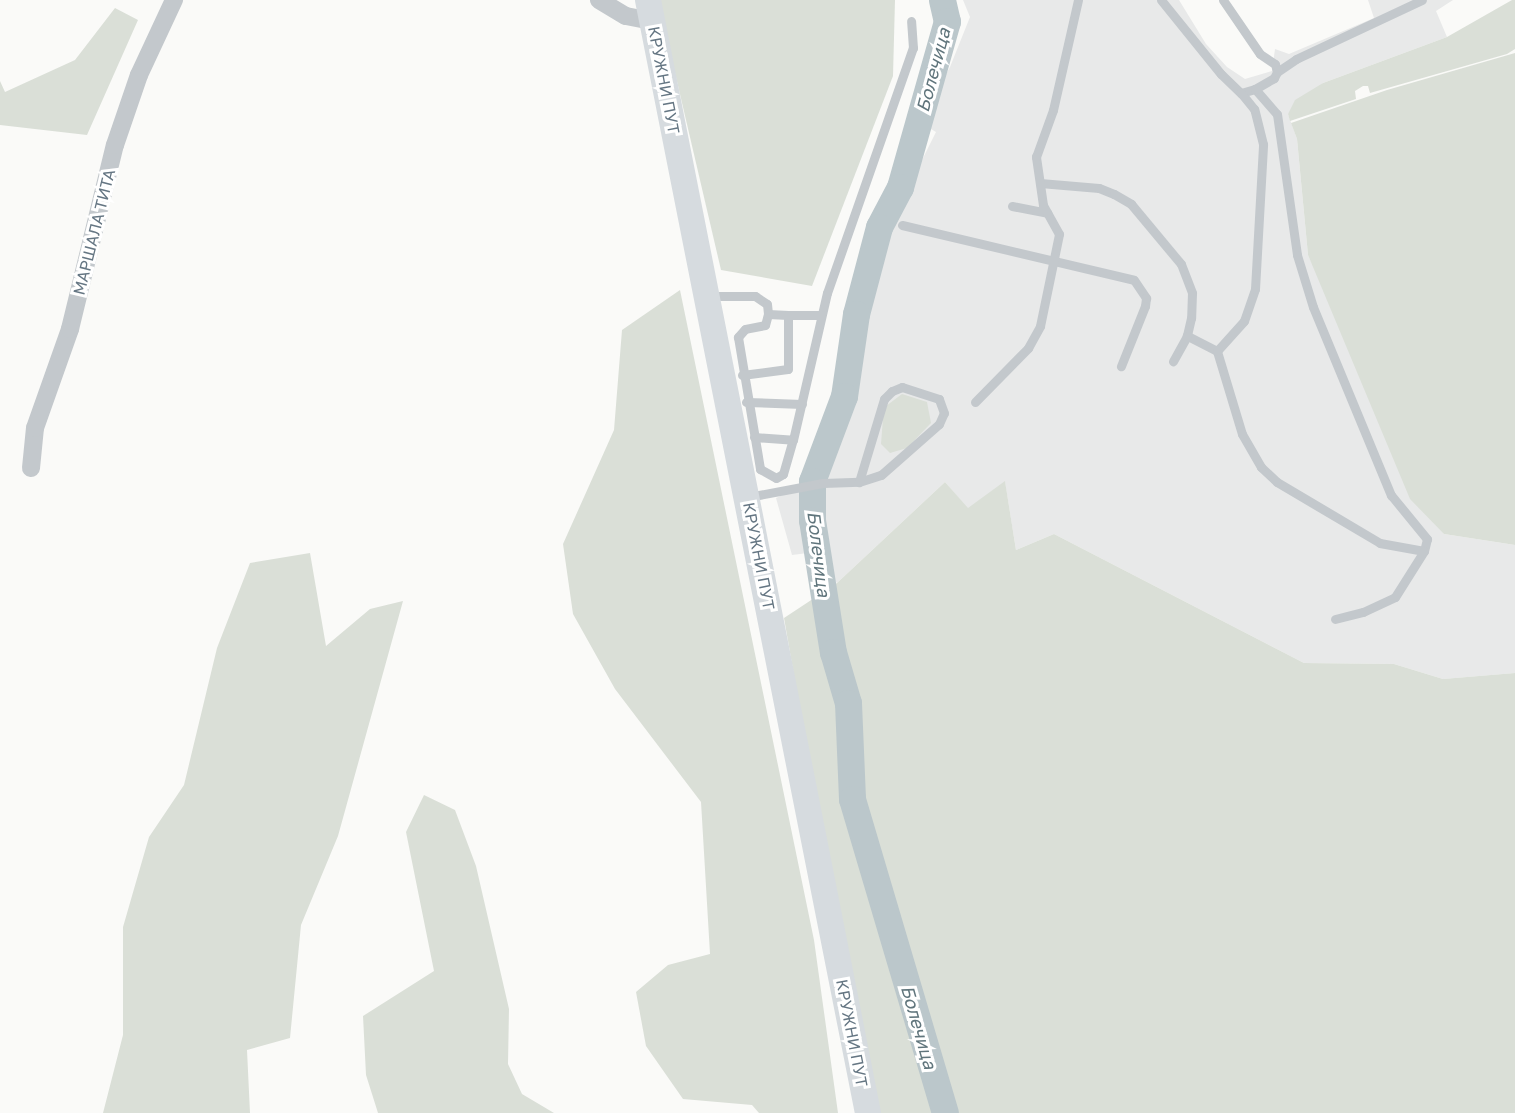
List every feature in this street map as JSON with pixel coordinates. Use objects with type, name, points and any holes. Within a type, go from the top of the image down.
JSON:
[{"type":"main road","name":"КРУЖНИ ПУТ","points":[[650,10],[868,1113]]},
{"type":"street","name":"МАРШАЛА ТИТА","points":[[31,468],[35,428],[70,329],[115,145],[140,75],[174,0]]},
{"type":"street","points":[[599,0],[632,18],[650,10]]},
{"type":"lane","points":[[975,402],[1035,337],[1059,234],[1056,222],[1047,213],[1036,157],[1053,110],[1078,0]]},
{"type":"lane","points":[[1161,0],[1176,22],[1254,109],[1263,144],[1255,289],[1244,321],[1217,351]]},
{"type":"lane","points":[[1223,0],[1260,54],[1275,64],[1277,72]]},
{"type":"lane","points":[[1241,93],[1255,89],[1274,78],[1277,72],[1296,59],[1422,0]]},
{"type":"lane","points":[[707,296],[755,296],[767,304],[768,314],[765,325],[745,329],[738,337],[746,402],[762,473],[776,478],[783,474],[793,440],[820,315],[913,48],[911,21]]},
{"type":"lane","points":[[1255,89],[1269,102],[1280,122],[1297,255],[1313,307],[1391,495],[1427,538],[1424,551],[1395,597],[1363,612],[1335,619]]},
{"type":"lane","points":[[1040,183],[1099,188],[1131,204],[1188,277],[1192,293],[1187,336],[1173,361]]},
{"type":"lane","points":[[1012,206],[1047,213]]},
{"type":"lane","points":[[902,225],[1125,276],[1142,289],[1145,306],[1121,366]]},
{"type":"lane","points":[[768,314],[820,315]]},
{"type":"lane","points":[[742,375],[788,369],[788,315]]},
{"type":"lane","points":[[1187,336],[1217,351],[1242,434],[1262,467],[1277,482],[1380,543],[1424,551]]},
{"type":"lane","points":[[747,497],[824,483],[859,482],[895,466],[939,424],[944,413],[939,399],[902,387],[891,391],[884,399],[859,482]]},
{"type":"lane","points":[[746,402],[802,404]]},
{"type":"lane","points":[[754,437],[793,440]]},
{"type":"shaded area","points":[[658,0],[895,0],[893,76],[812,286],[721,270]]},
{"type":"shaded area","points":[[963,0],[1179,0],[1206,44],[1227,67],[1245,79],[1272,71],[1275,49],[1289,54],[1374,18],[1368,0],[1453,0],[1436,11],[1447,37],[1323,83],[1288,114],[1297,139],[1308,255],[1444,534],[1515,545],[1515,673],[1443,679],[1394,664],[1304,663],[1054,534],[1016,550],[1005,482],[968,509],[945,482],[837,583],[808,553],[792,555],[776,498],[810,482],[852,362],[893,218],[936,132],[919,122],[950,67],[970,17]]},
{"type":"shaded area","points":[[1515,0],[1515,49],[1507,54],[1370,93],[1368,86],[1363,86],[1355,91],[1356,99],[1290,121],[1288,114],[1295,100],[1323,83],[1447,37]]},
{"type":"shaded area","points":[[115,8],[138,20],[87,135],[0,125],[0,81],[5,92],[75,60]]},
{"type":"shaded area","points":[[1515,53],[1515,545],[1444,534],[1410,499],[1308,255],[1297,139],[1291,123],[1387,90]]},
{"type":"shaded area","points":[[680,290],[814,940],[838,1113],[759,1113],[752,1105],[683,1099],[646,1046],[636,992],[668,965],[710,954],[701,802],[615,689],[573,614],[563,544],[614,430],[622,330]]},
{"type":"shaded area","points":[[902,394],[927,402],[931,423],[907,448],[890,453],[881,444],[883,418],[886,406]]},
{"type":"shaded area","points":[[1005,481],[1016,550],[1054,534],[1304,663],[1394,664],[1443,679],[1515,673],[1515,1113],[876,1113],[833,899],[784,618],[837,583],[945,482],[968,508]]},
{"type":"shaded area","points":[[310,553],[326,646],[370,609],[403,601],[338,836],[301,925],[290,1038],[247,1050],[250,1113],[103,1113],[123,1035],[123,927],[149,837],[184,785],[217,648],[250,563]]},
{"type":"shaded area","points":[[424,795],[455,810],[476,866],[509,1009],[508,1064],[522,1094],[554,1113],[378,1113],[366,1075],[363,1016],[434,971],[406,832]]},
{"type":"waterway","name":"Болечица","points":[[942,0],[947,21],[900,187],[879,227],[856,314],[844,396],[812,481],[812,520],[833,652],[848,703],[852,799],[945,1113]]}]
